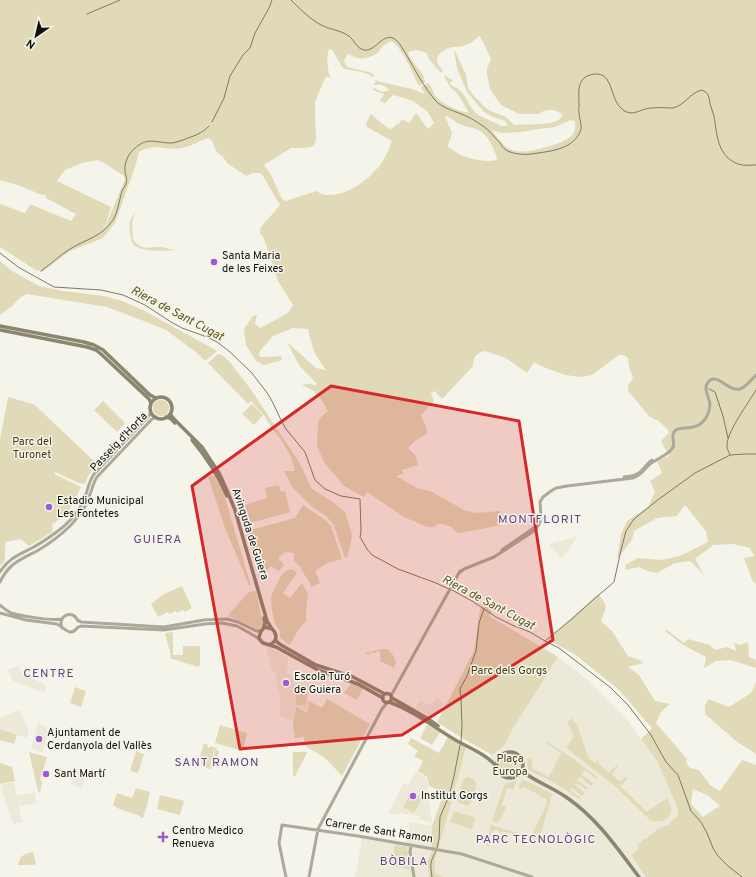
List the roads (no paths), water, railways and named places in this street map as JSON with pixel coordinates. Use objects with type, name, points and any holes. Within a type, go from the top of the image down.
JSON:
[{"type":"main road","points":[[0,326],[84,342],[97,346],[110,356],[150,395],[156,398],[163,397],[168,400],[171,404],[171,412],[166,417],[156,418],[151,412],[151,403],[149,399],[96,350],[0,330]]},
{"type":"main road","points":[[30,336],[31,334],[38,334]]},
{"type":"main road","points":[[151,403],[156,398]]},
{"type":"main road","name":"Avinguda de Guiera","points":[[171,412],[171,416],[194,438],[219,473],[235,510],[268,621],[272,629]]},
{"type":"main road","name":"Avinguda de Guiera","points":[[166,417],[177,425],[200,450],[211,466],[225,493],[234,515],[265,620],[262,630]]},
{"type":"main road","points":[[451,737],[430,719],[390,694],[353,677],[306,660],[280,645],[276,640],[276,633],[272,629],[268,627],[262,630],[259,635],[259,639],[263,643],[276,647],[318,670],[358,684],[383,699],[385,702],[389,702],[428,722],[451,737],[488,758],[496,766],[499,773],[504,778],[513,778],[522,775],[531,778]]},
{"type":"main road","points":[[269,645],[276,640]]},
{"type":"main road","points":[[295,658],[306,660],[318,670]]},
{"type":"main road","points":[[383,699],[384,695],[390,694]]},
{"type":"main road","points":[[389,702],[392,700],[390,694]]},
{"type":"main road","points":[[488,758],[498,758],[507,752],[516,754],[522,760],[523,764],[518,776]]},
{"type":"main road","points":[[496,766],[498,758]]},
{"type":"main road","points":[[522,769],[525,774],[561,794],[588,814],[605,833],[639,877]]},
{"type":"street","points":[[390,694],[459,573],[464,569],[494,557],[534,531],[540,522],[540,502],[551,490],[567,486],[633,478],[642,474],[649,464],[668,454],[673,448],[674,431],[697,426],[707,417],[710,408],[706,386],[709,381],[715,379],[720,380],[733,389],[737,389],[742,388],[756,375]]},
{"type":"street","name":"Passeig d'Horta","points":[[0,572],[10,559],[46,540],[69,521],[83,502],[88,485],[94,474],[149,416],[151,412]]},
{"type":"street","name":"Passeig d'Horta","points":[[0,582],[8,569],[16,562],[50,543],[71,524],[85,507],[97,477],[152,419],[156,418]]},
{"type":"street","points":[[0,605],[9,612],[56,620],[69,614],[81,622],[164,627],[204,620],[227,619],[238,622],[256,631],[262,630]]},
{"type":"street","points":[[0,613],[26,620],[57,624],[66,631],[71,632],[81,626],[164,630],[222,623],[237,626],[259,639]]},
{"type":"street","points":[[62,618],[62,628]]},
{"type":"street","points":[[78,620],[78,628]]},
{"type":"street","points":[[383,699],[384,706]]},
{"type":"street","points":[[309,877],[317,830],[384,706],[389,702]]},
{"type":"street","name":"Carrer de Sant Ramon","points":[[286,877],[279,843],[282,825],[462,854],[532,877]]},
{"type":"street","points":[[411,846],[410,852],[414,877]]},
{"type":"waterway","points":[[87,14],[120,0]]},
{"type":"waterway","points":[[212,122],[224,98],[230,76],[243,55],[250,48],[255,33],[272,0]]},
{"type":"waterway","points":[[291,0],[313,20],[325,27],[342,32],[349,36],[361,49],[368,50],[384,39],[392,38],[396,40],[427,90],[435,100],[440,105],[480,124],[507,151],[517,154],[531,154],[556,150],[573,142],[581,129],[579,115],[580,83],[586,77],[598,74],[607,80],[617,103],[621,108],[629,113],[648,108],[677,107],[693,94],[701,90],[704,91],[709,97],[719,144],[726,156],[738,164],[756,165]]},
{"type":"waterway","points":[[41,271],[66,251],[99,234],[109,226],[116,214],[122,191],[126,184],[126,162],[128,156],[134,149],[148,141],[171,143],[177,142],[197,134],[209,126]]},
{"type":"waterway","name":"Riera de Sant Cugat","points":[[0,253],[18,267],[54,287],[101,290],[123,295],[145,305],[182,328],[217,342],[251,372],[268,394],[286,429],[305,452],[315,480],[325,489],[341,496],[360,499],[360,537],[372,555],[398,569],[449,589]]},
{"type":"waterway","points":[[709,389],[715,392],[728,438]]},
{"type":"waterway","points":[[730,455],[727,446],[730,433],[756,390]]},
{"type":"waterway","points":[[545,641],[614,582],[626,531],[634,519],[695,473],[730,455],[756,454]]},
{"type":"waterway","name":"Riera de Sant Cugat","points":[[452,590],[496,617],[530,632],[559,648],[611,688],[628,705],[651,735],[666,762],[678,775],[691,811],[701,822],[718,856],[742,877]]},
{"type":"waterway","points":[[461,742],[462,726],[460,689],[467,676],[476,651],[479,623],[484,609]]},
{"type":"waterway","points":[[437,848],[440,817],[449,796],[460,745]]},
{"type":"waterway","points":[[432,877],[431,863],[436,851]]},
{"type":"place","name":"Santa Maria de les Feixes","points":[[214,262]]},
{"type":"place","name":"Estadio Municipal Les Fontetes","points":[[49,507]]},
{"type":"place","name":"Escola Turó de Guiera","points":[[286,683]]},
{"type":"place","name":"Ajuntament de Cerdanyola del Vallès","points":[[39,739]]},
{"type":"place","name":"Sant Martí","points":[[46,774]]},
{"type":"place","name":"Institut Gorgs","points":[[413,796]]},
{"type":"place","name":"Centro Medico Renueva","points":[[163,837]]},
{"type":"district","name":"MONTFLORIT","points":[[540,520]]},
{"type":"district","name":"GUIERA","points":[[158,540]]},
{"type":"district","name":"CENTRE","points":[[49,674]]},
{"type":"district","name":"SANT RAMON","points":[[217,763]]},
{"type":"district","name":"PARC TECNOLÒGIC","points":[[536,840]]},
{"type":"district","name":"BÒBILA","points":[[404,862]]},
{"type":"park label","name":"Parc del Turonet","points":[[32,448]]},
{"type":"park label","name":"Parc dels Gorgs","points":[[509,671]]},
{"type":"park label","name":"Plaça Europa","points":[[510,765]]}]
